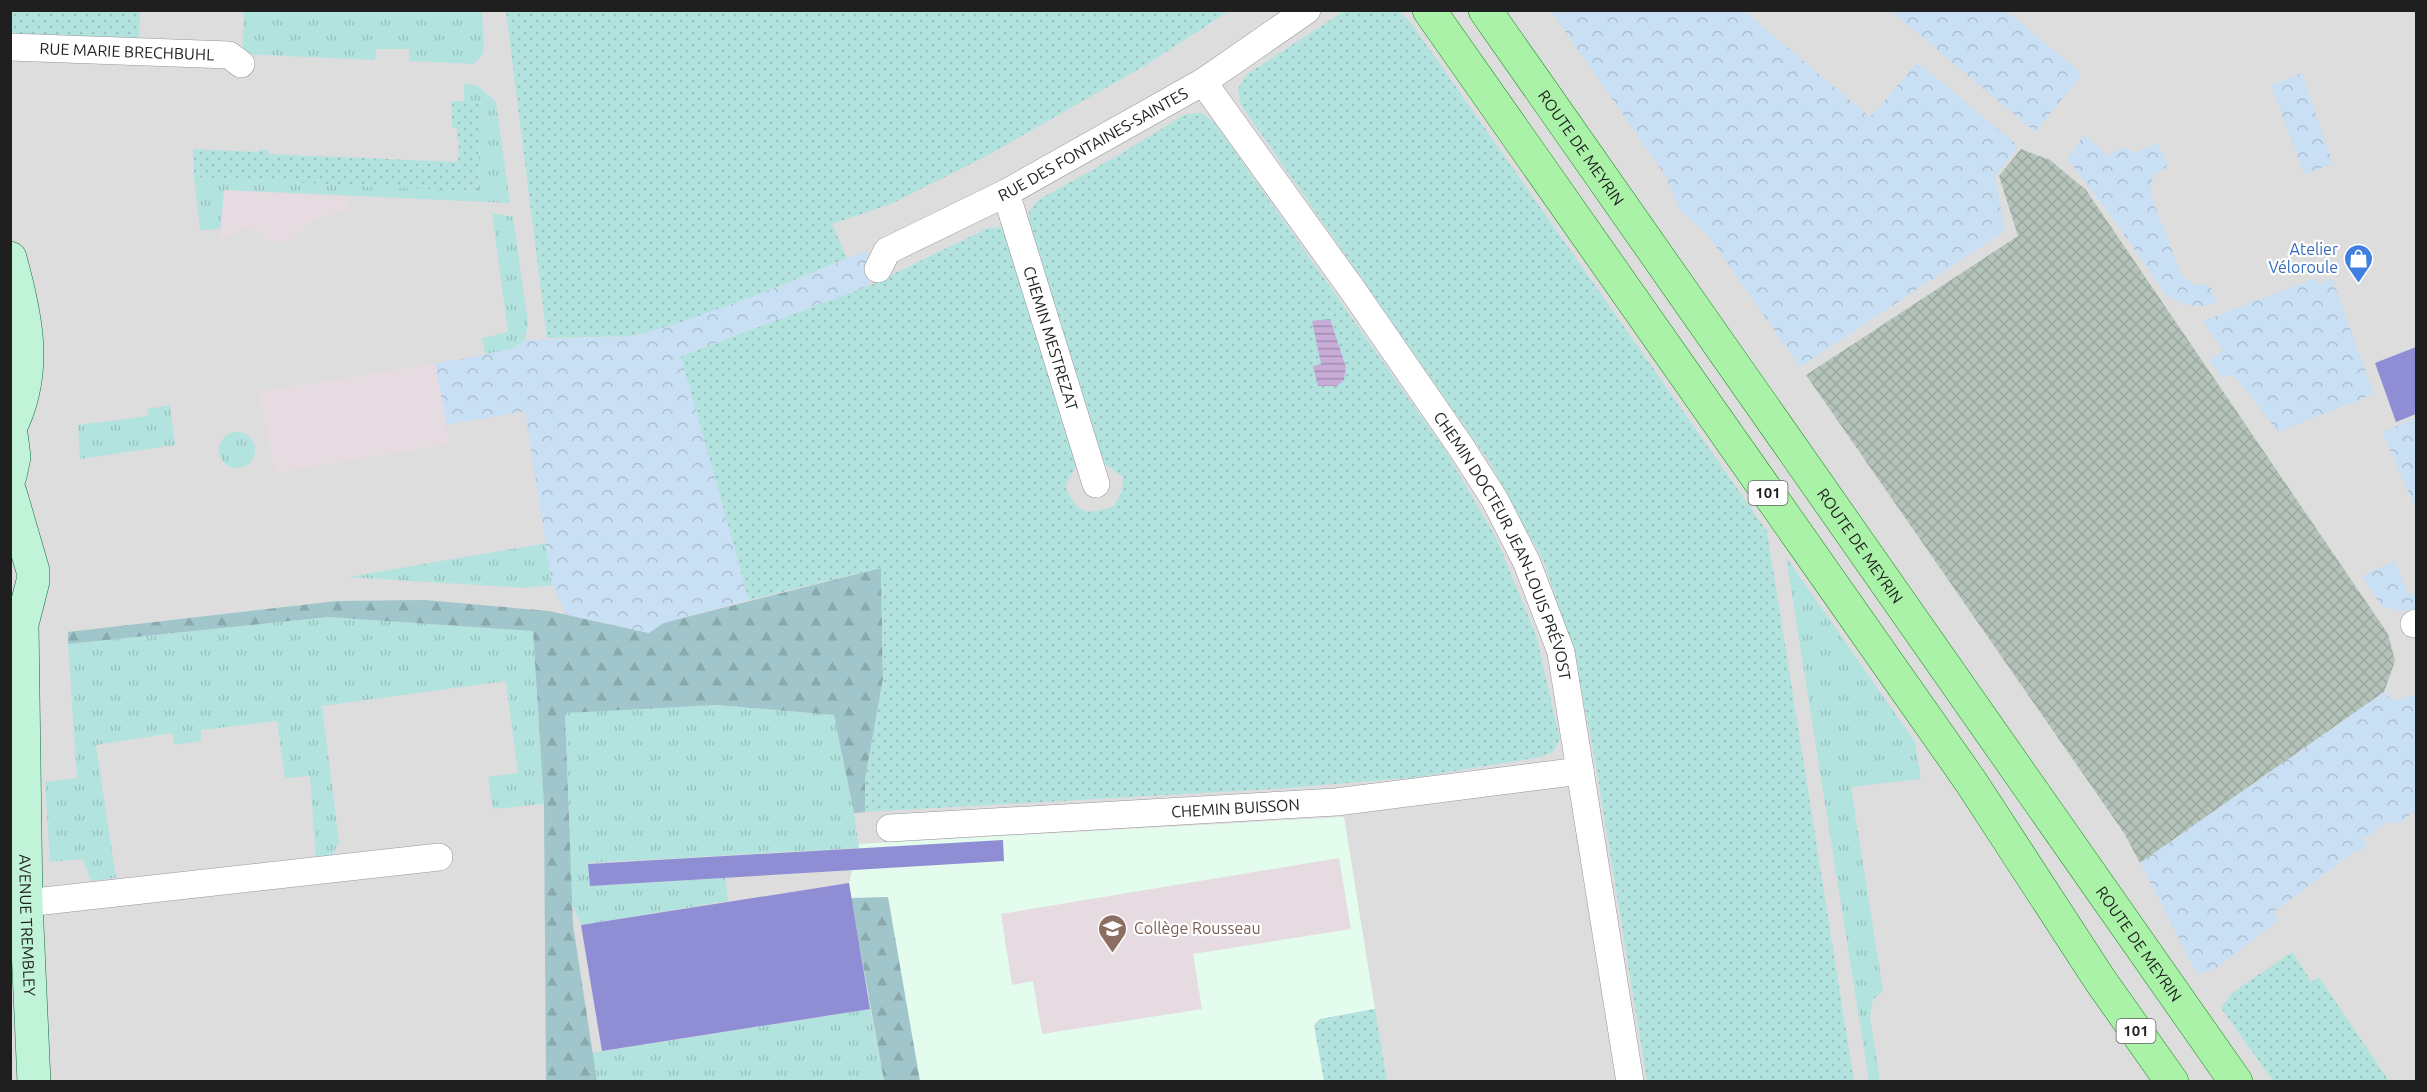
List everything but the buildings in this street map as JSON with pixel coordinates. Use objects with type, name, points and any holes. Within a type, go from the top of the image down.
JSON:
[{"type":"main road","name":"101","points":[[1429,10],[1957,763],[2100,980],[2172,1082]]},
{"type":"main road","name":"ROUTE DE MEYRIN","points":[[1485,10],[2236,1082]]},
{"type":"street","name":"RUE DES FONTAINES-SAINTES","points":[[878,269],[887,251],[1006,193],[1203,82],[1307,10]]},
{"type":"street","name":"RUE MARIE BRECHBUHL","points":[[10,47],[230,55],[241,64]]},
{"type":"street","name":"CHEMIN DOCTEUR JEAN-LOUIS PRÉVOST","points":[[1203,82],[1360,302],[1495,500],[1527,563],[1561,652],[1630,1082]]},
{"type":"street","name":"CHEMIN MESTREZAT","points":[[1006,193],[1096,484]]},
{"type":"street","points":[[10,258],[19,289],[29,358],[24,395],[11,426],[14,457],[10,476]]},
{"type":"street","name":"AVENUE TREMBLEY","points":[[10,492],[33,571],[33,580],[16,610],[34,1082]]},
{"type":"street","name":"CHEMIN BUISSON","points":[[890,828],[1336,802],[1580,771]]},
{"type":"street","points":[[26,903],[440,857]]},
{"type":"shaded area","points":[[11,11],[2416,11],[2416,1081],[11,1081]]},
{"type":"shaded area","points":[[2021,149],[2050,160],[2086,190],[2388,634],[2395,661],[2384,692],[2140,863],[2124,833],[1806,375],[2018,236],[1999,176]]},
{"type":"shaded area","points":[[224,190],[350,197],[348,209],[314,220],[289,241],[266,242],[260,232],[244,228],[220,241]]},
{"type":"shaded area","points":[[1330,319],[1346,367],[1344,380],[1337,386],[1318,386],[1313,366],[1321,364],[1312,321]]},
{"type":"shaded area","points":[[2416,347],[2416,414],[2396,422],[2375,363]]},
{"type":"shaded area","points":[[435,364],[450,444],[275,473],[259,391]]},
{"type":"shaded area","name":"Collège Rousseau","points":[[1344,817],[1375,1009],[1320,1019],[1314,1025],[1324,1081],[884,1081],[849,883],[858,844]]},
{"type":"shaded area","points":[[1003,840],[1004,861],[590,886],[588,864]]},
{"type":"shaded area","points":[[1339,858],[1351,929],[1193,954],[1202,1009],[1042,1034],[1033,981],[1012,985],[1001,914]]},
{"type":"shaded area","points":[[849,883],[870,1009],[602,1051],[581,925]]},
{"type":"green space","points":[[506,10],[1229,11],[1146,65],[981,159],[893,203],[832,224],[847,258],[770,290],[673,325],[630,336],[547,338]]},
{"type":"green space","points":[[11,11],[140,11],[139,39],[11,36]]},
{"type":"green space","points":[[244,11],[482,11],[484,52],[474,64],[410,61],[409,49],[376,49],[375,60],[242,54]]},
{"type":"green space","points":[[1344,11],[1398,11],[1409,20],[1767,531],[1854,1081],[1647,1081],[1596,766],[1574,652],[1543,560],[1490,463],[1241,105],[1238,89],[1246,75]]},
{"type":"green space","points":[[1551,11],[1744,11],[1870,117],[1918,62],[2018,146],[1995,177],[2005,231],[1800,367],[1707,234],[1679,209],[1665,175]]},
{"type":"green space","points":[[1891,11],[2007,11],[2082,74],[2035,132]]},
{"type":"green space","points":[[2302,73],[2333,164],[2304,174],[2271,85]]},
{"type":"green space","points":[[464,83],[478,86],[496,102],[510,203],[225,190],[220,229],[200,230],[194,177],[478,192],[481,101],[464,101]]},
{"type":"green space","points":[[452,101],[481,101],[478,192],[194,177],[193,149],[257,152],[268,150],[269,154],[458,162],[459,140],[457,139],[457,128],[452,128]]},
{"type":"green space","points":[[1201,113],[1214,122],[1447,453],[1497,540],[1536,635],[1560,739],[1553,752],[1541,757],[1418,777],[1288,788],[865,812],[865,780],[883,679],[881,568],[749,600],[681,356],[869,286],[988,228],[1000,227],[1008,235],[1077,465],[1065,486],[1074,502],[1084,510],[1096,511],[1114,506],[1122,491],[1123,477],[1097,459],[1028,227],[1029,212],[1038,200],[1186,114]]},
{"type":"green space","points":[[2084,135],[2108,156],[2119,149],[2127,148],[2132,153],[2158,143],[2168,166],[2151,182],[2152,198],[2182,277],[2193,284],[2210,286],[2217,303],[2205,306],[2186,305],[2166,295],[2114,220],[2067,159]]},
{"type":"green space","points":[[492,213],[513,217],[528,323],[525,340],[512,349],[485,354],[482,338],[508,332]]},
{"type":"green space","points":[[868,250],[869,286],[681,356],[749,600],[663,623],[649,633],[566,614],[552,585],[525,411],[446,425],[435,364],[512,349],[525,340],[630,336],[770,290]]},
{"type":"green space","points":[[2316,278],[2319,284],[2332,279],[2374,394],[2278,432],[2234,375],[2222,377],[2209,360],[2223,351],[2203,321]]},
{"type":"green space","points":[[170,405],[175,445],[80,459],[78,425],[148,416],[147,409]]},
{"type":"green space","points":[[2416,418],[2416,509],[2382,432]]},
{"type":"green space","points":[[237,432],[250,437],[255,450],[250,463],[237,468],[224,463],[219,450],[224,437]]},
{"type":"green space","points":[[547,543],[552,585],[526,588],[348,577]]},
{"type":"green space","points":[[1786,557],[1915,742],[1921,779],[1851,787],[1883,991],[1873,1000],[1870,1017],[1880,1081],[1869,1081]]},
{"type":"green space","points":[[2394,561],[2409,595],[2416,592],[2416,608],[2406,611],[2382,607],[2362,576]]},
{"type":"green space","points":[[881,568],[883,679],[865,780],[865,812],[854,813],[834,715],[717,705],[565,713],[573,925],[597,1081],[546,1081],[544,804],[533,631],[328,617],[68,644],[68,632],[337,601],[424,600],[549,611],[649,633],[663,623]]},
{"type":"green space","points":[[328,617],[533,631],[544,804],[493,809],[488,777],[518,773],[506,681],[322,706],[339,842],[331,857],[316,858],[310,776],[285,778],[277,721],[201,730],[201,741],[175,745],[172,733],[96,745],[116,878],[91,881],[83,859],[50,862],[45,782],[77,778],[68,644]]},
{"type":"green space","points":[[2384,692],[2393,701],[2416,694],[2416,810],[2400,823],[2387,822],[2363,839],[2367,847],[2361,851],[2358,849],[2274,912],[2279,920],[2218,967],[2197,974],[2140,863]]},
{"type":"green space","points":[[717,705],[834,715],[859,848],[588,863],[591,886],[725,878],[728,901],[581,925],[572,904],[565,712]]},
{"type":"green space","points":[[888,897],[920,1081],[884,1081],[851,898]]},
{"type":"green space","points":[[2292,952],[2312,982],[2319,977],[2389,1081],[2273,1081],[2221,1008],[2232,993]]},
{"type":"green space","points":[[870,1009],[884,1081],[597,1081],[592,1053]]},
{"type":"green space","points":[[1375,1009],[1387,1081],[1324,1081],[1314,1025],[1320,1019]]},
{"type":"place","name":"Atelier Véloroule","points":[[2359,284]]},
{"type":"place","name":"Collège Rousseau","points":[[1113,954]]}]
